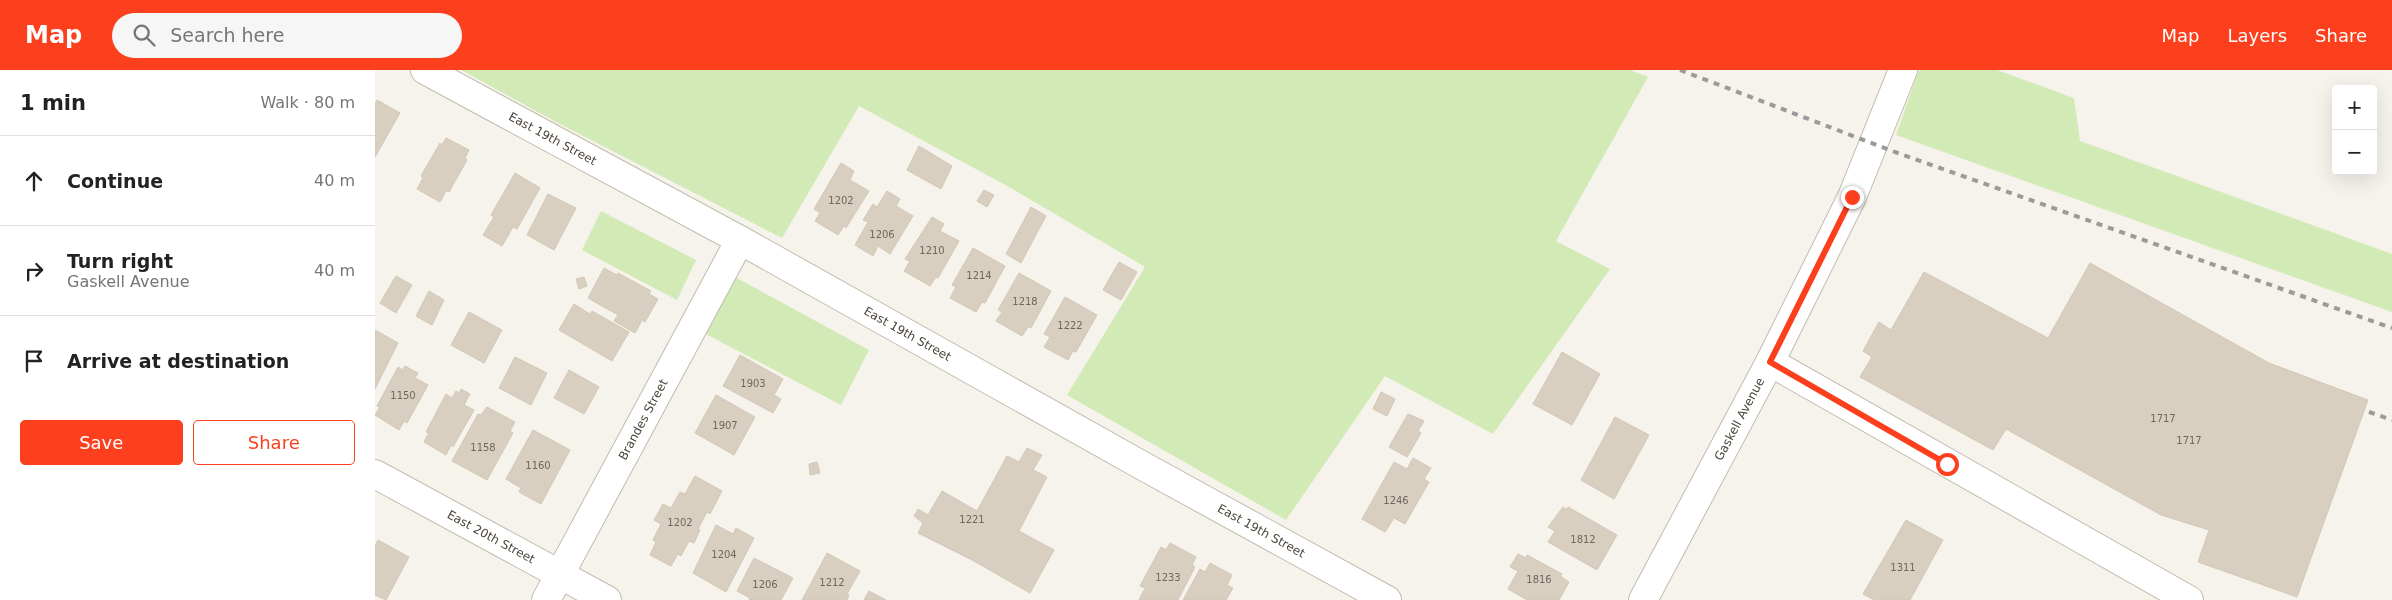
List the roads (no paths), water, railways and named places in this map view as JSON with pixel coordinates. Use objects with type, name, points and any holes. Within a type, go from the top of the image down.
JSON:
[{"type":"street","name":"East 19th Street","points":[[425,70],[740,240],[1143,466],[1387,600]]},
{"type":"street","name":"Gaskell Avenue","points":[[1643,600],[1770,362],[1852,197],[1903,70]]},
{"type":"street","name":"Brandes Street","points":[[546,600],[740,240]]},
{"type":"street","points":[[1770,362],[2189,600]]},
{"type":"street","name":"East 20th Street","points":[[375,474],[607,600]]},
{"type":"railway","points":[[1680,70],[1895,152],[2392,328]]},
{"type":"railway","points":[[2369,412],[2392,420]]}]
